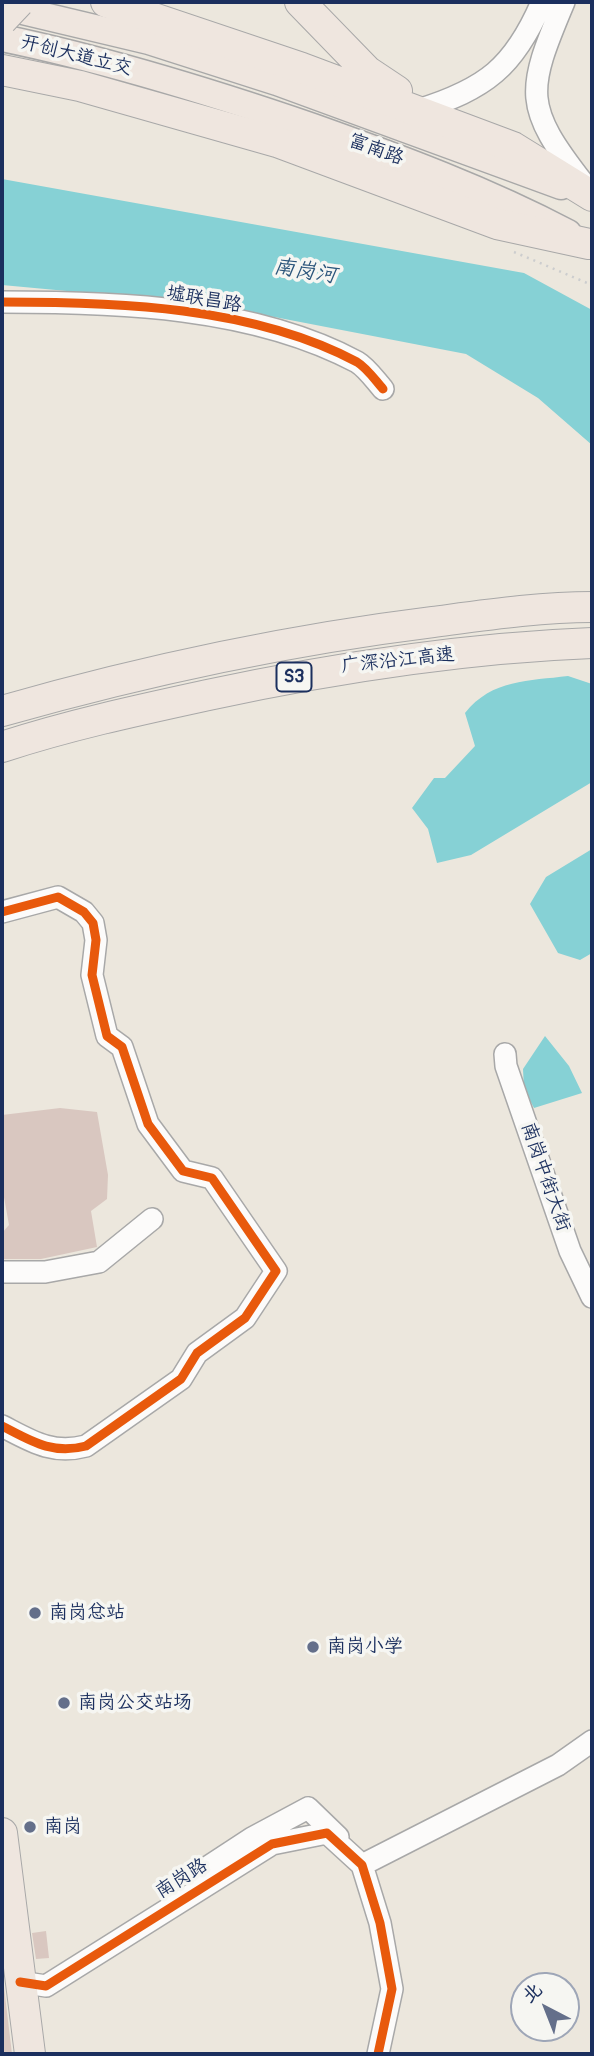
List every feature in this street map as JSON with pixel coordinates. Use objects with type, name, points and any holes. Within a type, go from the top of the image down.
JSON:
[{"type":"highway","points":[[2,20],[19,2]]},
{"type":"highway","points":[[106,2],[418,110],[513,147],[592,196]]},
{"type":"highway","points":[[300,2],[367,71],[418,110]]},
{"type":"highway","points":[[2,70],[80,86],[266,139],[497,224],[591,245]]},
{"type":"highway","name":"广深沿江高速","points":[[2,711],[103,682],[326,635],[478,616],[592,607]]},
{"type":"highway","name":"广深沿江高速","points":[[2,747],[138,710],[331,669],[543,645],[592,643]]},
{"type":"highway","points":[[2,1833],[30,2054]]},
{"type":"main road","name":"开创大道立交","points":[[2,6],[149,41]]},
{"type":"main road","name":"开创大道立交","points":[[2,38],[151,75]]},
{"type":"main road","name":"富南路","points":[[149,41],[276,82],[592,196]]},
{"type":"main road","name":"富南路","points":[[151,75],[268,112],[405,161],[486,193],[591,245]]},
{"type":"street","points":[[418,110],[456,98],[496,74],[516,51],[542,2]]},
{"type":"street","points":[[564,2],[539,69],[537,108],[550,138],[592,196]]},
{"type":"street","name":"墟联昌路","points":[[2,302],[114,303],[214,317],[295,337],[359,363],[383,388]]},
{"type":"street","points":[[2,912],[58,897],[84,912],[93,923],[96,940],[92,975],[107,1036],[122,1047],[148,1125],[183,1171],[212,1178],[276,1271],[245,1318],[197,1353],[181,1379],[86,1446],[71,1450],[50,1450],[2,1426]]},
{"type":"street","name":"南岗中街大街","points":[[505,1054],[506,1066],[570,1251],[592,1297]]},
{"type":"street","points":[[2,1272],[45,1272],[99,1262],[152,1219]]},
{"type":"street","points":[[378,2054],[392,1989],[380,1923],[363,1864],[558,1765],[592,1741]]},
{"type":"street","name":"南岗路","points":[[19,1969],[46,1986],[272,1844],[327,1833],[363,1864]]},
{"type":"water","name":"南岗河","points":[[2,179],[524,273],[592,310],[592,445],[538,398],[466,354],[207,304],[2,285]]},
{"type":"water","points":[[568,676],[592,684],[592,782],[471,855],[437,863],[428,829],[412,808],[434,778],[445,778],[475,746],[465,713],[476,702],[499,688],[525,681]]},
{"type":"water","points":[[592,849],[592,953],[580,960],[558,953],[530,904],[546,877]]},
{"type":"water","points":[[545,1036],[569,1066],[582,1093],[534,1108],[524,1089],[523,1069]]},
{"type":"building","points":[[60,1108],[97,1112],[108,1175],[107,1199],[91,1211],[97,1247],[41,1259],[3,1259],[2,1233],[9,1225],[2,1186],[2,1115]]},
{"type":"building","points":[[46,1931],[49,1958],[36,1959],[32,1933]]},
{"type":"building","points":[[2,1970],[12,2054],[2,2054]]},
{"type":"cycle path","points":[[2,302],[137,306],[229,318],[316,343],[357,362],[383,389]]},
{"type":"cycle path","points":[[2,912],[58,897],[84,912],[93,923],[96,940],[92,975],[107,1036],[122,1047],[148,1124],[183,1171],[212,1178],[276,1271],[245,1318],[197,1353],[181,1379],[86,1446],[52,1448],[2,1426]]},
{"type":"cycle path","points":[[20,1982],[46,1986],[272,1844],[327,1833],[362,1865],[380,1923],[392,1989],[378,2054]]},
{"type":"place","name":"南岗总站","points":[[35,1613]]},
{"type":"place","name":"南岗小学","points":[[313,1647]]},
{"type":"place","name":"南岗公交站场","points":[[64,1703]]},
{"type":"place","name":"南岗","points":[[30,1827]]}]
